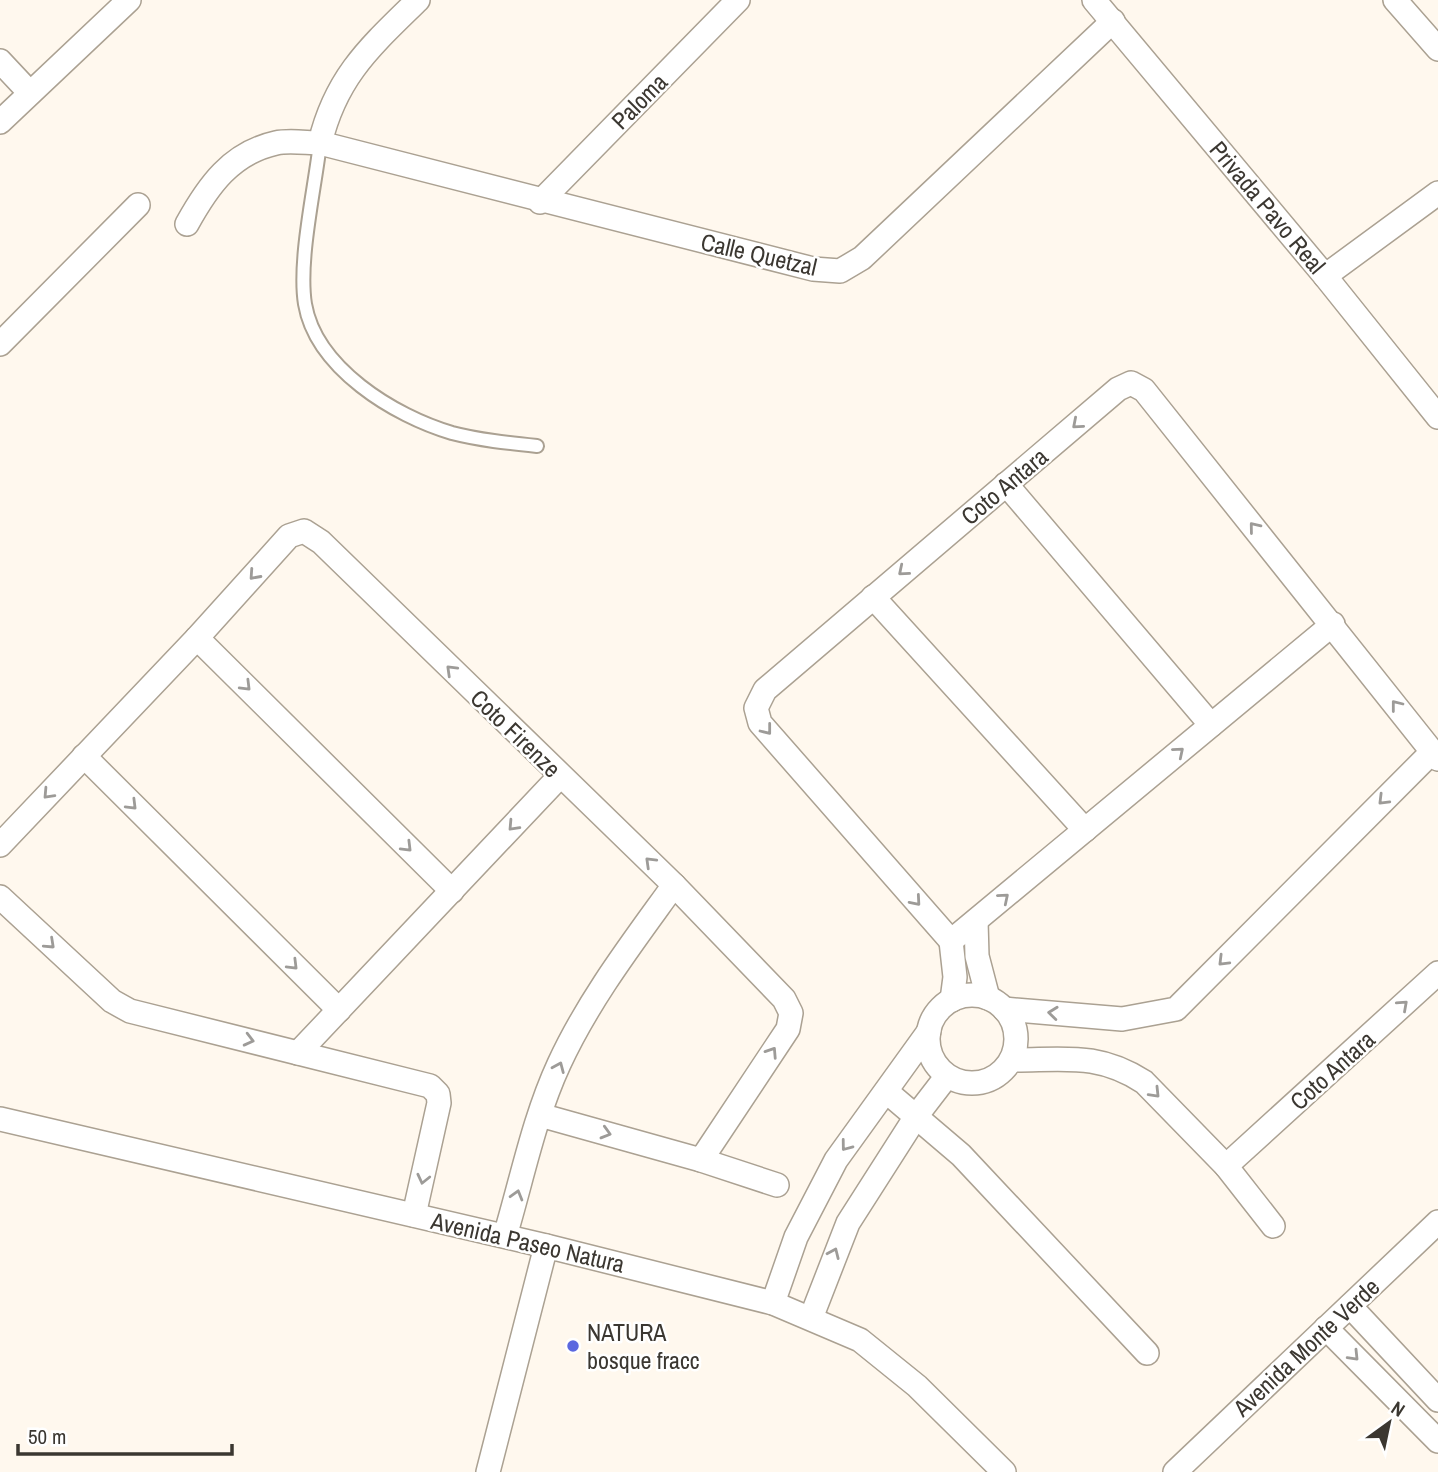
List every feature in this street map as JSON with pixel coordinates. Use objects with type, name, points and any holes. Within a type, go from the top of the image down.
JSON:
[{"type":"street","points":[[0,122],[129,0]]},
{"type":"street","points":[[320,143],[327,115],[342,82],[377,40],[418,0]]},
{"type":"street","name":"Paloma","points":[[540,202],[738,0]]},
{"type":"street","name":"Privada Pavo Real","points":[[1094,0],[1325,276],[1438,417]]},
{"type":"street","points":[[1395,0],[1438,49]]},
{"type":"street","name":"Calle Quetzal","points":[[187,224],[208,186],[240,156],[278,142],[320,143],[540,202],[813,269],[840,271],[862,258],[1113,21]]},
{"type":"street","points":[[0,61],[30,93]]},
{"type":"street","points":[[1325,276],[1438,193]]},
{"type":"street","points":[[2,337],[138,205]]},
{"type":"street","name":"Coto Antara","points":[[951,941],[760,723],[756,708],[765,690],[1118,388],[1130,383],[1144,390],[1435,755],[1176,1009],[1122,1019],[996,1003]]},
{"type":"street","points":[[1006,484],[1211,725]]},
{"type":"street","name":"Coto Firenze","points":[[0,845],[197,638],[289,536],[304,531],[321,542],[674,885],[784,999],[792,1013],[788,1028],[701,1160]]},
{"type":"street","points":[[873,597],[1085,830]]},
{"type":"street","points":[[952,1000],[956,976],[951,941],[1333,624]]},
{"type":"street","points":[[197,638],[452,891]]},
{"type":"street","points":[[84,757],[339,1010]]},
{"type":"street","points":[[298,1053],[560,776]]},
{"type":"street","points":[[505,1236],[540,1115],[559,1063],[612,970],[674,885]]},
{"type":"street","points":[[0,897],[112,1001],[130,1011],[430,1086],[438,1094],[438,1113],[414,1215]]},
{"type":"street","points":[[929,1031],[929,1052],[947,1076],[961,1082],[984,1082],[1003,1072],[1012,1060],[1016,1033],[996,1003],[977,956],[976,921]]},
{"type":"street","name":"Coto Antara","points":[[1226,1166],[1438,973]]},
{"type":"street","points":[[773,1303],[796,1237],[835,1160],[887,1092],[929,1031],[941,1007],[964,996],[996,1003]]},
{"type":"street","points":[[1012,1060],[1097,1060],[1120,1068],[1144,1082],[1226,1166],[1273,1226]]},
{"type":"street","points":[[811,1318],[848,1223],[917,1115],[947,1076]]},
{"type":"street","points":[[887,1092],[961,1155],[1147,1353]]},
{"type":"street","points":[[540,1115],[701,1160],[777,1185]]},
{"type":"street","name":"Avenida Paseo Natura","points":[[0,1119],[505,1236],[773,1303],[860,1340],[917,1386],[1004,1472]]},
{"type":"street","name":"Avenida Monte Verde","points":[[1175,1472],[1438,1222]]},
{"type":"street","points":[[488,1472],[546,1246]]},
{"type":"street","points":[[1350,1306],[1438,1400]]},
{"type":"street","points":[[1326,1328],[1438,1441]]},
{"type":"lane","points":[[320,143],[305,266],[305,302],[311,325],[329,354],[346,373],[413,418],[452,433],[537,446]]},
{"type":"place","name":"NATURA bosque fracc","points":[[573,1346]]}]
